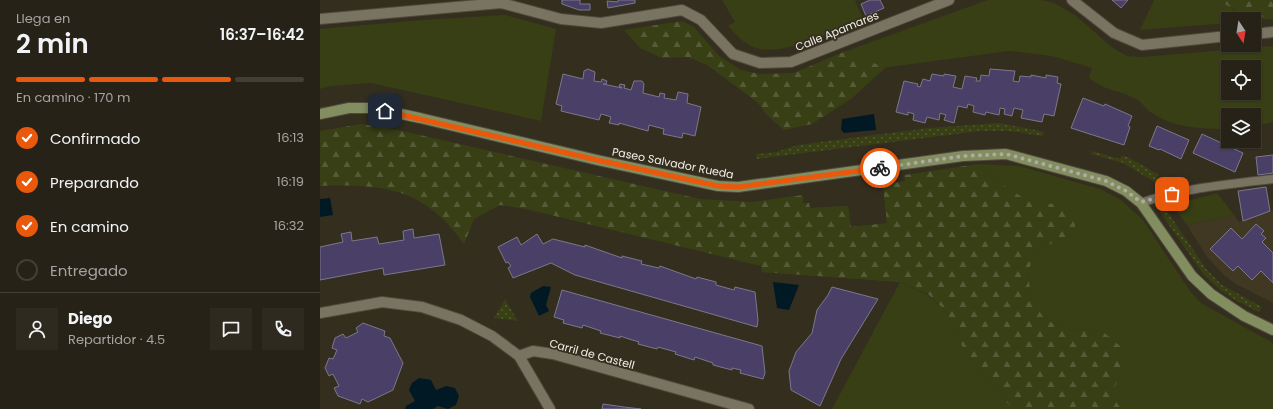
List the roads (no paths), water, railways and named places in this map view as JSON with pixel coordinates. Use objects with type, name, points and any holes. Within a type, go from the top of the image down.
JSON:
[{"type":"main road","name":"Paseo Salvador Rueda","points":[[320,114],[349,108],[373,108],[597,160],[718,186],[738,187],[963,156],[1006,154],[1106,181],[1126,191],[1141,202],[1192,276],[1211,294],[1244,316],[1273,330]]},
{"type":"street","name":"Calle Apamares","points":[[320,19],[501,3],[561,19],[601,23],[682,10],[701,20],[733,54],[760,63],[791,62],[949,0]]},
{"type":"street","points":[[1072,0],[1114,33],[1142,45],[1221,37]]},
{"type":"street","points":[[1261,33],[1273,32]]},
{"type":"street","points":[[320,313],[382,302],[422,308],[461,320],[492,336],[519,356],[550,409]]},
{"type":"street","name":"Carril de Castell","points":[[519,356],[533,351],[553,354],[749,409]]},
{"type":"lane","points":[[1141,202],[1159,196],[1212,186],[1273,179]]},
{"type":"water","points":[[874,114],[876,130],[844,133],[841,130],[842,119]]},
{"type":"water","points":[[330,198],[333,215],[320,217],[320,199]]},
{"type":"water","points":[[773,282],[799,285],[789,310],[777,308]]},
{"type":"water","points":[[543,286],[551,287],[546,305],[549,311],[539,316],[530,297],[531,293]]},
{"type":"water","points":[[419,378],[431,380],[436,390],[446,386],[455,388],[459,396],[456,405],[448,409],[438,406],[433,409],[405,409],[406,406],[415,401],[409,390],[412,383]]}]
